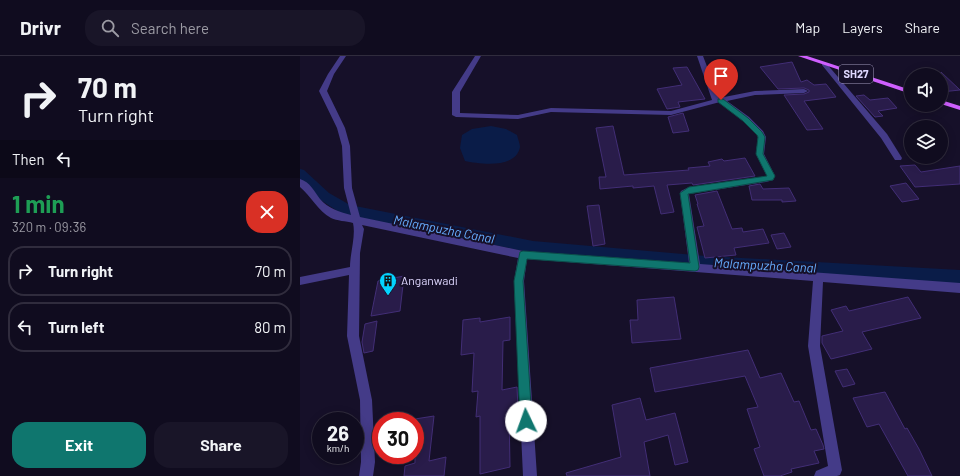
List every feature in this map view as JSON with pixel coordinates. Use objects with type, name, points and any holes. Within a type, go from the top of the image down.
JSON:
[{"type":"main road","name":"SH27","points":[[800,56],[904,90]]},
{"type":"main road","points":[[948,104],[960,108]]},
{"type":"street","points":[[343,56],[331,74],[323,92],[341,128],[344,140],[348,188],[359,229],[355,253],[353,336],[366,400],[368,462],[366,476]]},
{"type":"street","points":[[478,56],[456,92],[456,115],[518,117],[551,110],[671,113],[755,93],[804,92]]},
{"type":"street","points":[[695,267],[684,193],[689,190],[766,179],[770,178],[771,176],[760,154],[762,137],[746,119],[718,101],[700,56]]},
{"type":"street","points":[[824,64],[884,136],[898,158]]},
{"type":"street","points":[[300,182],[311,191],[318,202],[334,215],[355,213],[523,255],[960,288]]},
{"type":"street","points":[[523,255],[519,281],[530,476]]},
{"type":"street","points":[[300,280],[355,270]]},
{"type":"street","points":[[818,278],[814,346],[836,470],[821,476]]},
{"type":"water","points":[[491,126],[506,129],[517,135],[520,147],[517,154],[512,159],[505,162],[488,164],[465,161],[460,148],[462,135],[472,129]]},
{"type":"building","points":[[792,62],[801,82],[807,80],[814,85],[826,84],[836,97],[804,101],[823,129],[807,130],[784,95],[804,94],[809,92],[809,90],[804,88],[778,89],[760,67]]},
{"type":"building","points":[[687,67],[705,99],[678,102],[680,107],[667,109],[657,89],[682,85],[673,68]]},
{"type":"building","points":[[948,79],[960,90],[948,91]]},
{"type":"building","points":[[864,95],[870,100],[888,98],[897,108],[878,111],[883,116],[875,117],[856,96]]},
{"type":"building","points":[[683,113],[689,131],[673,133],[668,117]]},
{"type":"building","points":[[613,126],[624,175],[689,170],[688,168],[710,166],[708,162],[722,159],[724,161],[745,158],[755,176],[693,185],[692,183],[667,185],[674,212],[661,214],[654,186],[600,189],[599,177],[606,177],[596,128]]},
{"type":"building","points":[[915,165],[921,172],[960,166],[960,184],[915,187],[900,166]]},
{"type":"building","points":[[906,183],[919,199],[902,202],[890,186]]},
{"type":"building","points":[[760,184],[763,189],[789,188],[796,201],[782,202],[782,200],[752,200],[749,186]]},
{"type":"building","points":[[717,191],[732,229],[742,228],[743,232],[763,229],[769,243],[734,248],[736,255],[705,258],[697,227],[704,226],[695,195]]},
{"type":"building","points":[[599,205],[605,244],[593,246],[587,206]]},
{"type":"building","points":[[784,233],[791,247],[777,249],[771,235]]},
{"type":"building","name":"Anganwadi","points":[[404,276],[400,311],[371,316],[378,281]]},
{"type":"building","points":[[674,297],[681,339],[632,343],[630,320],[638,320],[637,300]]},
{"type":"building","points":[[908,297],[921,318],[862,332],[872,349],[831,359],[822,343],[822,336],[843,331],[831,310],[846,306],[849,311]]},
{"type":"building","points":[[510,317],[510,340],[503,341],[502,390],[517,387],[518,409],[509,411],[510,467],[480,474],[480,416],[476,417],[478,391],[472,392],[474,353],[461,355],[463,320],[480,318],[480,322]]},
{"type":"building","points":[[377,321],[373,351],[364,353],[362,342],[365,324]]},
{"type":"building","points":[[748,350],[760,378],[781,373],[794,402],[799,401],[811,430],[816,429],[823,445],[824,449],[814,451],[819,463],[791,469],[792,472],[780,476],[764,476],[754,449],[760,447],[747,409],[758,407],[745,376],[655,392],[650,368]]},
{"type":"building","points":[[847,369],[855,384],[843,387],[835,371]]},
{"type":"building","points":[[885,392],[905,429],[907,428],[919,449],[932,476],[908,476],[879,424],[867,427],[853,398]]},
{"type":"building","points":[[640,398],[646,420],[675,413],[688,462],[675,465],[668,435],[644,442],[650,476],[567,476],[566,473],[621,457],[612,405]]},
{"type":"building","points":[[434,416],[429,461],[446,457],[444,476],[404,476],[405,466],[412,464],[424,464],[424,418]]},
{"type":"waterway","name":"Malampuzha Canal","points":[[300,173],[324,196],[347,210],[533,247],[706,262],[960,277]]},
{"type":"place","name":"Anganwadi","points":[[388,296]]},
{"type":"route","points":[[526,421],[519,281],[523,255],[695,267],[683,195],[684,193],[689,190],[766,179],[770,178],[771,176],[761,159],[759,150],[762,137],[746,119],[721,100]]}]
